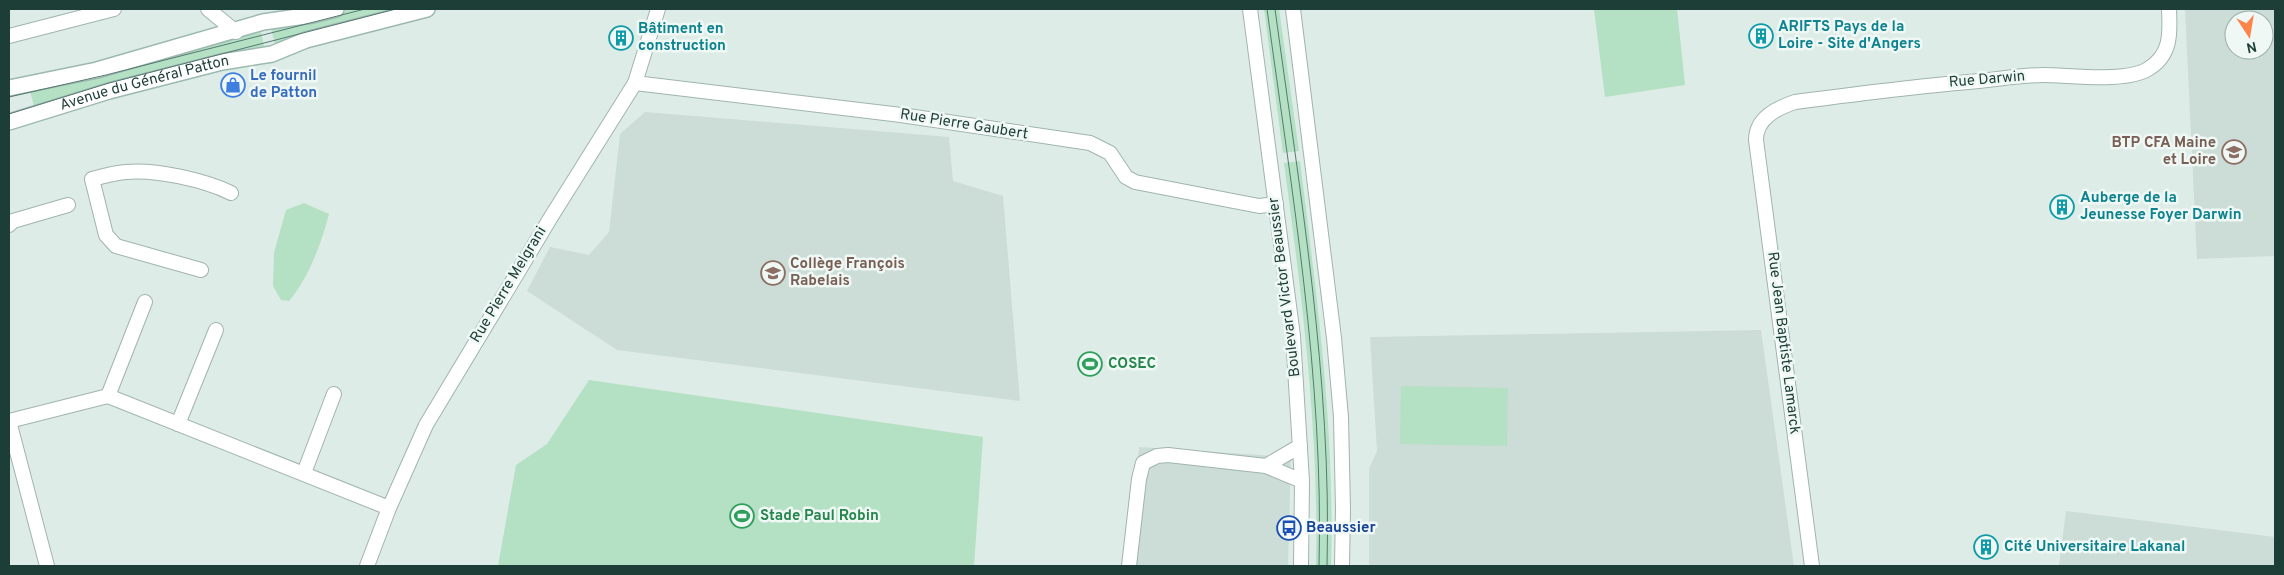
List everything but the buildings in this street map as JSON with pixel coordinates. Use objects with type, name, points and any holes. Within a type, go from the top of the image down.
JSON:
[{"type":"street","points":[[9,36],[114,9]]},
{"type":"street","points":[[208,9],[236,32]]},
{"type":"street","name":"Avenue du Général Patton","points":[[9,88],[97,70],[236,32],[263,22],[312,15],[336,9]]},
{"type":"street","name":"Avenue du Général Patton","points":[[9,122],[109,91],[222,62],[272,54],[306,40],[427,9]]},
{"type":"street","name":"Rue Pierre Melgrani","points":[[367,566],[426,425],[551,217],[635,83],[658,9]]},
{"type":"street","name":"Boulevard Victor Beaussier","points":[[1250,9],[1293,336],[1302,481],[1301,566]]},
{"type":"street","points":[[1292,9],[1334,338],[1341,417],[1344,509],[1342,566]]},
{"type":"street","name":"Rue Darwin","points":[[1762,120],[1782,106],[1804,101],[1933,85],[2043,75],[2066,77],[2140,73],[2154,65],[2165,51],[2170,36],[2170,9]]},
{"type":"street","name":"Rue Pierre Gaubert","points":[[635,83],[910,116],[1090,143],[1110,153],[1122,172],[1130,180],[1258,206],[1276,204]]},
{"type":"street","name":"Rue Jean Baptiste Lamarck","points":[[1762,120],[1756,132],[1756,140],[1812,566]]},
{"type":"street","points":[[201,270],[116,246],[111,242],[106,236],[92,179],[126,172],[136,172],[192,179],[213,184],[231,193]]},
{"type":"street","points":[[9,224],[13,221],[68,204]]},
{"type":"street","points":[[108,396],[145,302]]},
{"type":"street","points":[[178,424],[216,330]]},
{"type":"street","points":[[304,473],[334,394]]},
{"type":"street","points":[[47,566],[9,421],[108,396],[390,508]]},
{"type":"street","points":[[1266,466],[1300,446]]},
{"type":"street","points":[[1129,566],[1139,479],[1143,463],[1157,456],[1168,455],[1266,466],[1302,481]]},
{"type":"shaded area","name":"BTP CFA Maine et Loire","points":[[2185,9],[2275,9],[2275,256],[2197,259]]},
{"type":"shaded area","name":"Collège François Rabelais","points":[[645,112],[949,137],[953,181],[1003,196],[1020,401],[617,350],[527,291],[550,247],[589,255],[609,232],[620,134]]},
{"type":"shaded area","points":[[1761,330],[1794,566],[1369,566],[1369,469],[1377,451],[1370,337]]},
{"type":"shaded area","points":[[1139,447],[1291,457],[1288,566],[1126,566]]},
{"type":"shaded area","points":[[2066,511],[2275,537],[2275,566],[2059,566]]},
{"type":"green space","points":[[350,9],[410,9],[275,44],[271,29]]},
{"type":"green space","points":[[1264,9],[1279,9],[1299,151],[1283,153]]},
{"type":"green space","points":[[1594,9],[1677,9],[1685,85],[1605,97]]},
{"type":"green space","points":[[261,32],[264,46],[35,110],[29,87],[109,71]]},
{"type":"green space","points":[[1300,161],[1318,313],[1327,413],[1332,515],[1331,566],[1316,566],[1315,464],[1312,414],[1303,314],[1284,163]]},
{"type":"green space","points":[[304,203],[329,214],[318,248],[303,282],[289,301],[281,300],[273,286],[274,253],[286,210]]},
{"type":"green space","name":"Stade Paul Robin","points":[[589,380],[983,437],[974,566],[498,566],[516,465],[547,444]]},
{"type":"green space","points":[[1401,386],[1508,388],[1507,446],[1400,444]]},
{"type":"tram line","points":[[9,97],[106,75],[365,9]]},
{"type":"tram line","points":[[9,114],[109,83],[396,9]]},
{"type":"tram line","points":[[1267,9],[1296,217],[1311,356],[1319,496],[1319,566]]},
{"type":"tram line","points":[[1275,9],[1304,217],[1319,356],[1327,496],[1327,566]]},
{"type":"place","name":"ARIFTS Pays de la Loire - Site d'Angers","points":[[1761,36]]},
{"type":"place","name":"Bâtiment en construction","points":[[621,38]]},
{"type":"place","name":"Le fournil de Patton","points":[[233,85]]},
{"type":"place","name":"BTP CFA Maine et Loire","points":[[2234,152]]},
{"type":"place","name":"Auberge de la Jeunesse Foyer Darwin","points":[[2062,207]]},
{"type":"place","name":"Collège François Rabelais","points":[[773,273]]},
{"type":"place","name":"COSEC","points":[[1090,364]]},
{"type":"place","name":"Stade Paul Robin","points":[[742,516]]},
{"type":"place","name":"Beaussier","points":[[1289,528]]},
{"type":"place","name":"Cité Universitaire Lakanal","points":[[1986,547]]}]
